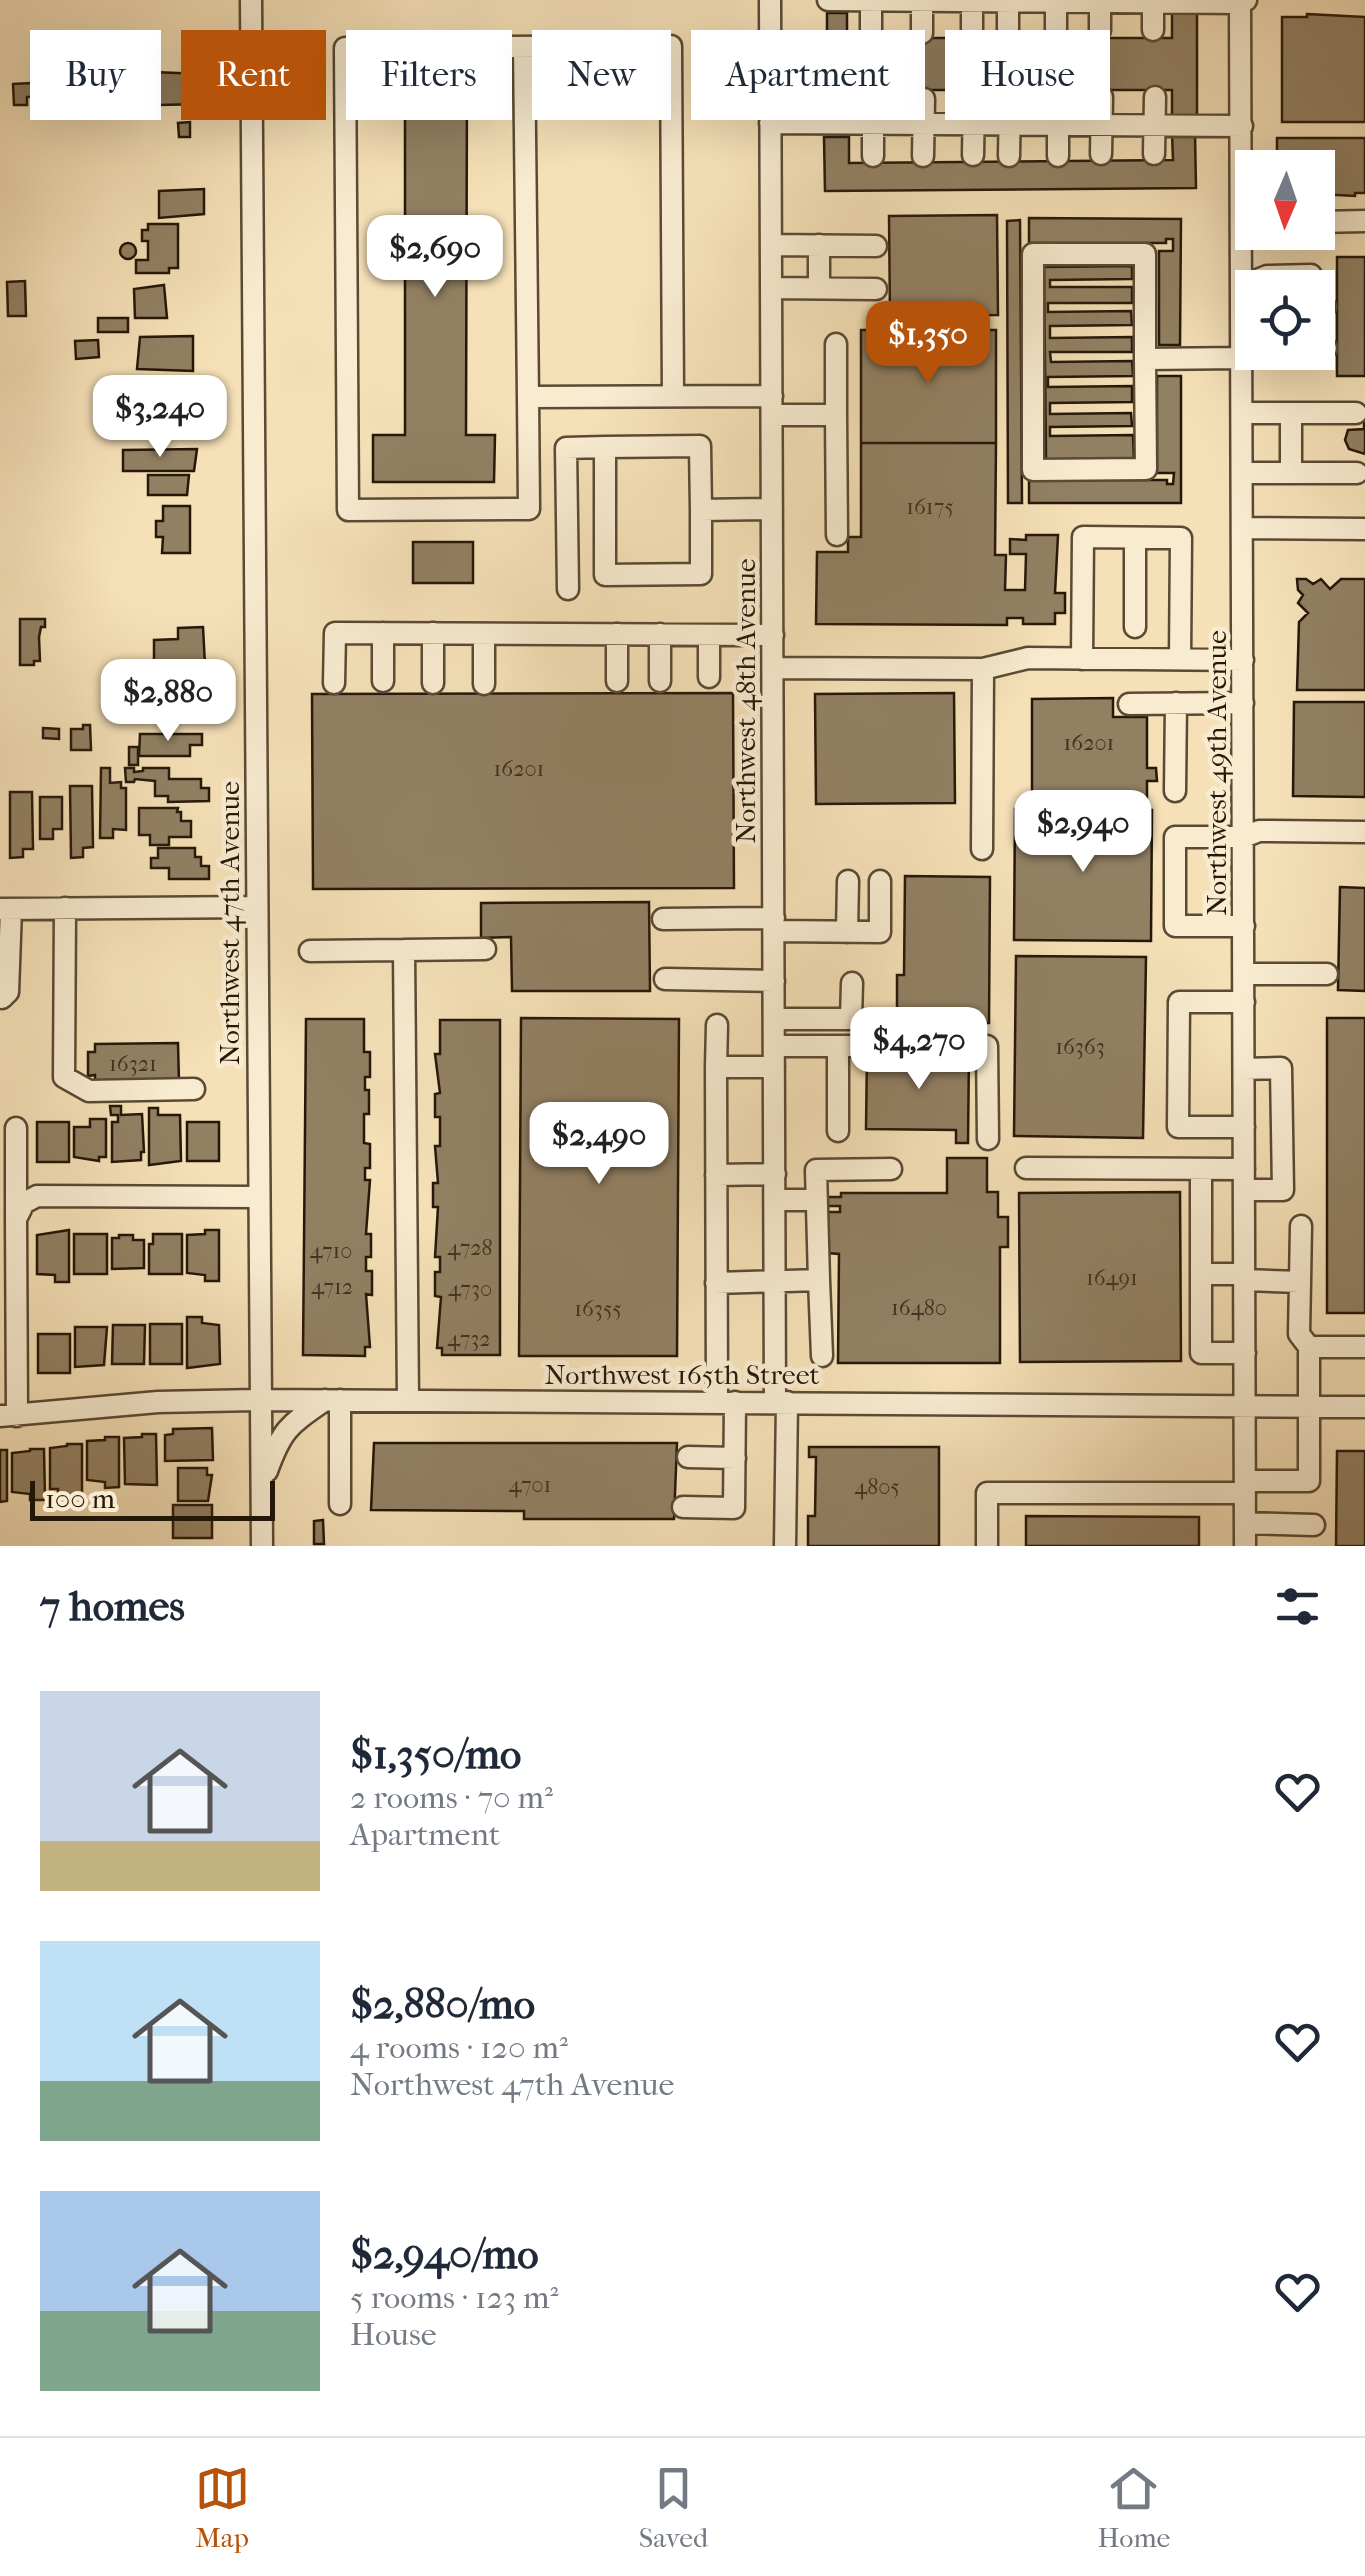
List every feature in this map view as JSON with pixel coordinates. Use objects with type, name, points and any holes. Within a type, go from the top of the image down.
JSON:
[{"type":"street","name":"Northwest 47th Avenue","points":[[251,0],[262,1546]]},
{"type":"street","name":"Northwest 48th Avenue","points":[[770,0],[774,1200],[785,1546]]},
{"type":"street","points":[[828,0],[1242,1]]},
{"type":"street","points":[[871,0],[871,30]]},
{"type":"street","points":[[922,0],[922,30]]},
{"type":"street","points":[[972,1],[972,30]]},
{"type":"street","points":[[1008,1],[1008,30]]},
{"type":"street","points":[[1056,1],[1056,30]]},
{"type":"street","points":[[1100,1],[1100,30]]},
{"type":"street","points":[[1152,30],[1153,1]]},
{"type":"street","name":"Northwest 49th Avenue","points":[[1242,1],[1243,150]]},
{"type":"street","points":[[524,47],[528,509],[348,510],[345,48],[671,46],[673,396]]},
{"type":"street","points":[[1154,97],[1154,154]]},
{"type":"street","points":[[873,120],[873,156]]},
{"type":"street","points":[[924,120],[924,156]]},
{"type":"street","points":[[974,120],[974,155]]},
{"type":"street","points":[[1009,156],[1010,120]]},
{"type":"street","points":[[1058,120],[1058,156]]},
{"type":"street","points":[[1102,120],[1102,154]]},
{"type":"street","points":[[770,123],[1242,126]]},
{"type":"street","points":[[1335,222],[1365,222]]},
{"type":"street","points":[[771,245],[876,246]]},
{"type":"street","points":[[819,245],[819,288]]},
{"type":"street","points":[[1032,254],[1145,254],[1146,358],[1146,469],[1034,470],[1032,254]]},
{"type":"street","points":[[771,288],[876,288]]},
{"type":"street","points":[[836,344],[836,535]]},
{"type":"street","points":[[1146,358],[1235,353]]},
{"type":"street","name":"Northwest 49th Avenue","points":[[1245,370],[1245,1546]]},
{"type":"street","points":[[528,397],[673,396],[836,415]]},
{"type":"street","points":[[1242,412],[1356,413]]},
{"type":"street","points":[[1291,413],[1291,473]]},
{"type":"street","points":[[568,589],[566,448],[604,447],[700,446],[701,574],[605,575],[604,447]]},
{"type":"street","points":[[1243,473],[1357,472]]},
{"type":"street","points":[[700,510],[772,509]]},
{"type":"street","points":[[1243,528],[1365,529]]},
{"type":"street","points":[[1082,659],[1083,537],[1181,538],[1180,660]]},
{"type":"street","points":[[1135,538],[1135,627]]},
{"type":"street","points":[[334,683],[335,633],[772,635]]},
{"type":"street","points":[[383,633],[383,681]]},
{"type":"street","points":[[433,633],[433,682]]},
{"type":"street","points":[[484,634],[484,684]]},
{"type":"street","points":[[617,634],[617,681]]},
{"type":"street","points":[[660,634],[660,681]]},
{"type":"street","points":[[709,634],[709,677]]},
{"type":"street","points":[[772,668],[983,669],[1028,658],[1243,660]]},
{"type":"street","points":[[982,849],[983,669]]},
{"type":"street","points":[[1128,704],[1243,703]]},
{"type":"street","points":[[1175,791],[1176,704]]},
{"type":"street","points":[[1244,926],[1175,926],[1175,837],[1244,837],[1259,830],[1365,832]]},
{"type":"street","points":[[847,932],[848,881]]},
{"type":"street","points":[[663,919],[880,932],[880,881]]},
{"type":"street","points":[[2,998],[8,992],[6,909],[256,907]]},
{"type":"street","points":[[65,908],[64,1077],[89,1091],[194,1089]]},
{"type":"street","points":[[404,950],[408,1400]]},
{"type":"street","points":[[310,951],[486,950]]},
{"type":"street","points":[[1244,974],[1327,974]]},
{"type":"street","points":[[665,979],[774,980]]},
{"type":"street","points":[[774,1018],[852,1018],[852,983]]},
{"type":"street","points":[[1244,1002],[1178,1002],[1178,1127],[1244,1127]]},
{"type":"street","points":[[683,1507],[734,1508],[734,1458],[716,1283],[716,1025]]},
{"type":"street","points":[[838,1046],[838,1131]]},
{"type":"street","points":[[716,1067],[838,1046],[987,1046],[988,1139]]},
{"type":"street","points":[[1026,1168],[1201,1168],[1283,1190],[1281,1068],[1244,1068]]},
{"type":"street","points":[[8,1416],[16,1128]]},
{"type":"street","points":[[822,1356],[816,1170],[891,1168]]},
{"type":"street","points":[[1201,1168],[1200,1353],[1245,1353]]},
{"type":"street","points":[[716,1174],[774,1174]]},
{"type":"street","points":[[16,1218],[24,1203],[37,1196],[258,1197]]},
{"type":"street","points":[[774,1200],[817,1200]]},
{"type":"street","points":[[987,1546],[987,1492],[1245,1487],[1309,1481],[1309,1347],[1300,1334],[1301,1226]]},
{"type":"street","points":[[1201,1274],[1300,1282]]},
{"type":"street","points":[[716,1283],[818,1280]]},
{"type":"street","points":[[1309,1347],[1365,1347]]},
{"type":"street","name":"Northwest 165th Street","points":[[8,1416],[158,1402],[260,1400],[1365,1406]]},
{"type":"street","points":[[262,1487],[278,1440],[289,1425],[333,1400],[340,1504]]},
{"type":"street","points":[[688,1457],[734,1458]]},
{"type":"street","points":[[1245,1523],[1314,1525]]},
{"type":"building","points":[[1172,11],[1197,11],[1197,117],[1172,117],[1172,90],[1110,90],[1110,38],[1172,38]]},
{"type":"building","points":[[827,13],[847,13],[847,30],[827,30]]},
{"type":"building","points":[[1282,17],[1365,17],[1365,122],[1282,122]]},
{"type":"building","points":[[925,38],[945,38],[945,90],[925,90]]},
{"type":"building","points":[[161,72],[181,73],[181,104],[161,105]]},
{"type":"building","points":[[30,83],[27,105],[14,105],[13,84]]},
{"type":"building","points":[[405,120],[467,120],[466,435],[495,435],[494,482],[373,482],[373,435],[405,435]]},
{"type":"building","points":[[190,122],[190,137],[179,137],[178,123]]},
{"type":"building","points":[[1172,133],[1195,133],[1196,188],[825,191],[824,137],[849,137],[849,163],[1173,160]]},
{"type":"building","points":[[1277,138],[1365,138],[1365,193],[1335,195],[1335,150],[1277,150]]},
{"type":"building","points":[[204,189],[204,214],[159,218],[159,191]]},
{"type":"building","points":[[997,215],[998,315],[890,316],[889,216]]},
{"type":"building","points":[[1029,218],[1181,219],[1180,345],[1159,345],[1159,251],[1173,251],[1173,239],[1166,239],[1166,243],[1029,243]]},
{"type":"building","points":[[1020,220],[1022,503],[1008,503],[1007,221]]},
{"type":"building","points":[[148,224],[178,224],[178,268],[169,268],[169,273],[136,273],[136,260],[148,260],[148,241],[142,241],[142,230],[148,230]]},
{"type":"building","points":[[128,243],[136,251],[128,259],[120,251]]},
{"type":"building","points":[[1337,257],[1365,257],[1365,376],[1337,376]]},
{"type":"building","points":[[1132,266],[1132,279],[1050,280],[1050,287],[1132,287],[1132,303],[1048,303],[1048,312],[1131,311],[1132,325],[1050,326],[1050,338],[1132,337],[1132,352],[1050,352],[1051,362],[1132,361],[1133,376],[1048,377],[1048,387],[1132,386],[1132,402],[1050,403],[1050,414],[1131,413],[1132,426],[1050,427],[1050,436],[1133,435],[1134,459],[1046,460],[1044,267]]},
{"type":"building","points":[[25,281],[26,316],[8,316],[7,282]]},
{"type":"building","points":[[164,285],[167,318],[135,318],[134,289]]},
{"type":"building","points":[[98,318],[128,318],[128,332],[98,332]]},
{"type":"building","points":[[861,330],[996,330],[996,443],[861,443]]},
{"type":"building","points":[[193,336],[193,371],[137,369],[140,337]]},
{"type":"building","points":[[98,340],[99,357],[76,359],[75,341]]},
{"type":"building","points":[[1157,376],[1181,376],[1181,503],[1029,503],[1029,480],[1167,480],[1167,484],[1173,484],[1174,473],[1157,473]]},
{"type":"building","points":[[148,407],[193,407],[193,431],[149,431]]},
{"type":"building","points":[[1364,423],[1365,454],[1349,449],[1345,440],[1348,430],[1364,429]]},
{"type":"building","points":[[861,443],[996,443],[995,555],[1006,555],[1005,590],[1025,590],[1026,554],[1010,554],[1010,539],[1058,535],[1055,593],[1065,593],[1065,613],[1055,613],[1055,624],[1023,624],[1023,618],[1007,618],[1007,625],[816,624],[817,552],[848,552],[848,537],[861,537]]},
{"type":"building","points":[[197,449],[194,471],[123,471],[123,450]]},
{"type":"building","points":[[148,475],[189,475],[187,495],[148,495]]},
{"type":"building","points":[[163,506],[190,506],[190,553],[162,553],[163,537],[156,537],[156,521],[163,521]]},
{"type":"building","points":[[413,542],[473,542],[473,583],[413,583]]},
{"type":"building","points":[[1297,579],[1313,584],[1321,579],[1330,589],[1341,579],[1365,579],[1365,690],[1297,690],[1299,622],[1308,613],[1298,603],[1303,595]]},
{"type":"building","points":[[20,619],[45,619],[39,637],[40,661],[34,661],[34,665],[20,665]]},
{"type":"building","points":[[203,627],[205,665],[154,666],[154,640],[178,639],[178,628]]},
{"type":"building","points":[[193,675],[194,719],[158,720],[158,713],[145,713],[144,676]]},
{"type":"building","points":[[733,693],[734,888],[313,889],[312,694]]},
{"type":"building","points":[[954,693],[955,803],[816,804],[815,694]]},
{"type":"building","points":[[1113,698],[1113,717],[1147,717],[1147,768],[1156,768],[1157,781],[1147,781],[1147,799],[1032,800],[1032,699]]},
{"type":"building","points":[[1294,702],[1365,702],[1365,797],[1293,796]]},
{"type":"building","points":[[83,725],[90,725],[91,750],[71,750],[71,729],[83,729]]},
{"type":"building","points":[[43,728],[59,729],[59,739],[43,738]]},
{"type":"building","points":[[140,734],[202,734],[202,745],[190,745],[190,756],[139,756]]},
{"type":"building","points":[[129,747],[138,747],[138,765],[129,765]]},
{"type":"building","points":[[101,768],[110,768],[110,783],[121,782],[121,788],[126,788],[126,830],[113,829],[113,838],[100,838]]},
{"type":"building","points":[[125,768],[134,768],[134,772],[169,768],[169,779],[201,779],[201,788],[209,788],[209,801],[168,802],[168,796],[155,796],[155,781],[126,782]]},
{"type":"building","points":[[70,786],[92,786],[93,847],[83,848],[83,857],[71,858]]},
{"type":"building","points":[[10,792],[32,792],[33,849],[23,849],[23,857],[10,858]]},
{"type":"building","points":[[40,797],[62,797],[62,829],[53,829],[53,839],[40,839]]},
{"type":"building","points":[[139,808],[178,808],[181,821],[191,821],[191,837],[169,837],[169,845],[150,845],[150,835],[139,835]]},
{"type":"building","points":[[1015,809],[1152,810],[1151,941],[1014,940]]},
{"type":"building","points":[[158,848],[195,848],[201,866],[209,866],[209,879],[169,879],[169,868],[151,868],[151,858],[158,858]]},
{"type":"building","points":[[905,876],[990,877],[989,1023],[897,1022],[897,975],[904,975]]},
{"type":"building","points":[[1340,887],[1365,888],[1365,991],[1338,990]]},
{"type":"building","points":[[649,902],[650,991],[512,991],[511,937],[481,938],[481,903]]},
{"type":"building","points":[[1016,956],[1146,957],[1143,1138],[1014,1136]]},
{"type":"building","points":[[521,1018],[679,1019],[677,1356],[519,1356]]},
{"type":"building","points":[[1327,1018],[1365,1018],[1365,1313],[1327,1313]]},
{"type":"building","points":[[306,1019],[364,1019],[364,1052],[370,1052],[370,1077],[365,1077],[369,1114],[364,1114],[364,1143],[370,1144],[370,1168],[365,1168],[365,1180],[370,1180],[366,1234],[371,1234],[371,1257],[366,1257],[366,1271],[372,1271],[372,1295],[366,1294],[370,1347],[365,1347],[365,1356],[303,1355]]},
{"type":"building","points":[[440,1020],[500,1020],[500,1355],[442,1355],[442,1348],[437,1348],[441,1297],[435,1296],[435,1272],[440,1272],[440,1257],[435,1257],[438,1207],[433,1207],[433,1183],[438,1183],[435,1146],[440,1146],[440,1117],[435,1117],[435,1094],[440,1093],[435,1054],[440,1054]]},
{"type":"building","points":[[178,1043],[179,1082],[95,1083],[95,1075],[88,1076],[88,1052],[95,1052],[95,1044]]},
{"type":"building","points":[[867,1052],[969,1052],[968,1143],[956,1143],[956,1130],[866,1129]]},
{"type":"building","points":[[110,1106],[121,1106],[121,1115],[142,1114],[141,1160],[112,1162],[112,1122],[118,1122],[118,1115],[111,1115]]},
{"type":"building","points":[[149,1108],[158,1108],[158,1115],[180,1115],[181,1161],[149,1165]]},
{"type":"building","points":[[90,1119],[106,1119],[106,1157],[99,1157],[99,1161],[74,1157],[74,1127],[90,1127]]},
{"type":"building","points":[[37,1122],[69,1122],[69,1162],[37,1162]]},
{"type":"building","points":[[187,1122],[219,1122],[219,1161],[187,1161]]},
{"type":"building","points":[[947,1158],[987,1158],[987,1192],[998,1192],[998,1217],[1008,1217],[1008,1247],[1000,1247],[1000,1363],[838,1363],[839,1254],[827,1253],[828,1212],[840,1212],[840,1206],[820,1206],[820,1197],[841,1197],[841,1193],[947,1193]]},
{"type":"building","points":[[1180,1192],[1181,1361],[1020,1362],[1019,1193]]},
{"type":"building","points":[[69,1230],[69,1282],[55,1282],[55,1275],[37,1274],[37,1235]]},
{"type":"building","points":[[205,1230],[219,1230],[219,1281],[205,1281],[205,1275],[187,1273],[187,1235],[205,1234]]},
{"type":"building","points":[[74,1234],[107,1234],[107,1274],[74,1274]]},
{"type":"building","points":[[153,1234],[182,1234],[182,1274],[149,1274]]},
{"type":"building","points":[[119,1235],[144,1240],[144,1268],[112,1269],[112,1238]]},
{"type":"building","points":[[187,1317],[202,1317],[202,1323],[219,1325],[220,1364],[187,1368]]},
{"type":"building","points":[[150,1324],[182,1324],[182,1364],[150,1364]]},
{"type":"building","points":[[113,1325],[145,1325],[144,1364],[112,1364]]},
{"type":"building","points":[[75,1327],[107,1327],[104,1365],[75,1367]]},
{"type":"building","points":[[38,1334],[70,1334],[70,1373],[38,1373]]},
{"type":"building","points":[[212,1428],[213,1460],[165,1461],[165,1435],[173,1434],[173,1429]]},
{"type":"building","points":[[156,1434],[157,1485],[125,1484],[124,1438]]},
{"type":"building","points":[[119,1437],[119,1487],[105,1488],[105,1482],[87,1480],[87,1441]]},
{"type":"building","points":[[374,1443],[677,1443],[674,1519],[524,1519],[524,1511],[371,1510]]},
{"type":"building","points":[[82,1444],[82,1495],[58,1495],[58,1489],[50,1489],[50,1448]]},
{"type":"building","points":[[809,1447],[939,1447],[939,1546],[808,1546],[808,1516],[815,1516],[816,1457],[809,1457]]},
{"type":"building","points":[[44,1449],[45,1500],[30,1500],[30,1494],[12,1492],[12,1453]]},
{"type":"building","points":[[0,1450],[7,1450],[7,1501],[0,1502]]},
{"type":"building","points":[[1337,1451],[1365,1451],[1365,1546],[1336,1546]]},
{"type":"building","points":[[178,1468],[207,1468],[207,1475],[212,1475],[208,1501],[178,1501]]},
{"type":"building","points":[[173,1505],[212,1505],[212,1538],[173,1538]]},
{"type":"building","points":[[1026,1516],[1199,1517],[1199,1546],[1026,1546]]},
{"type":"building","points":[[323,1520],[324,1544],[314,1544],[314,1521]]}]
